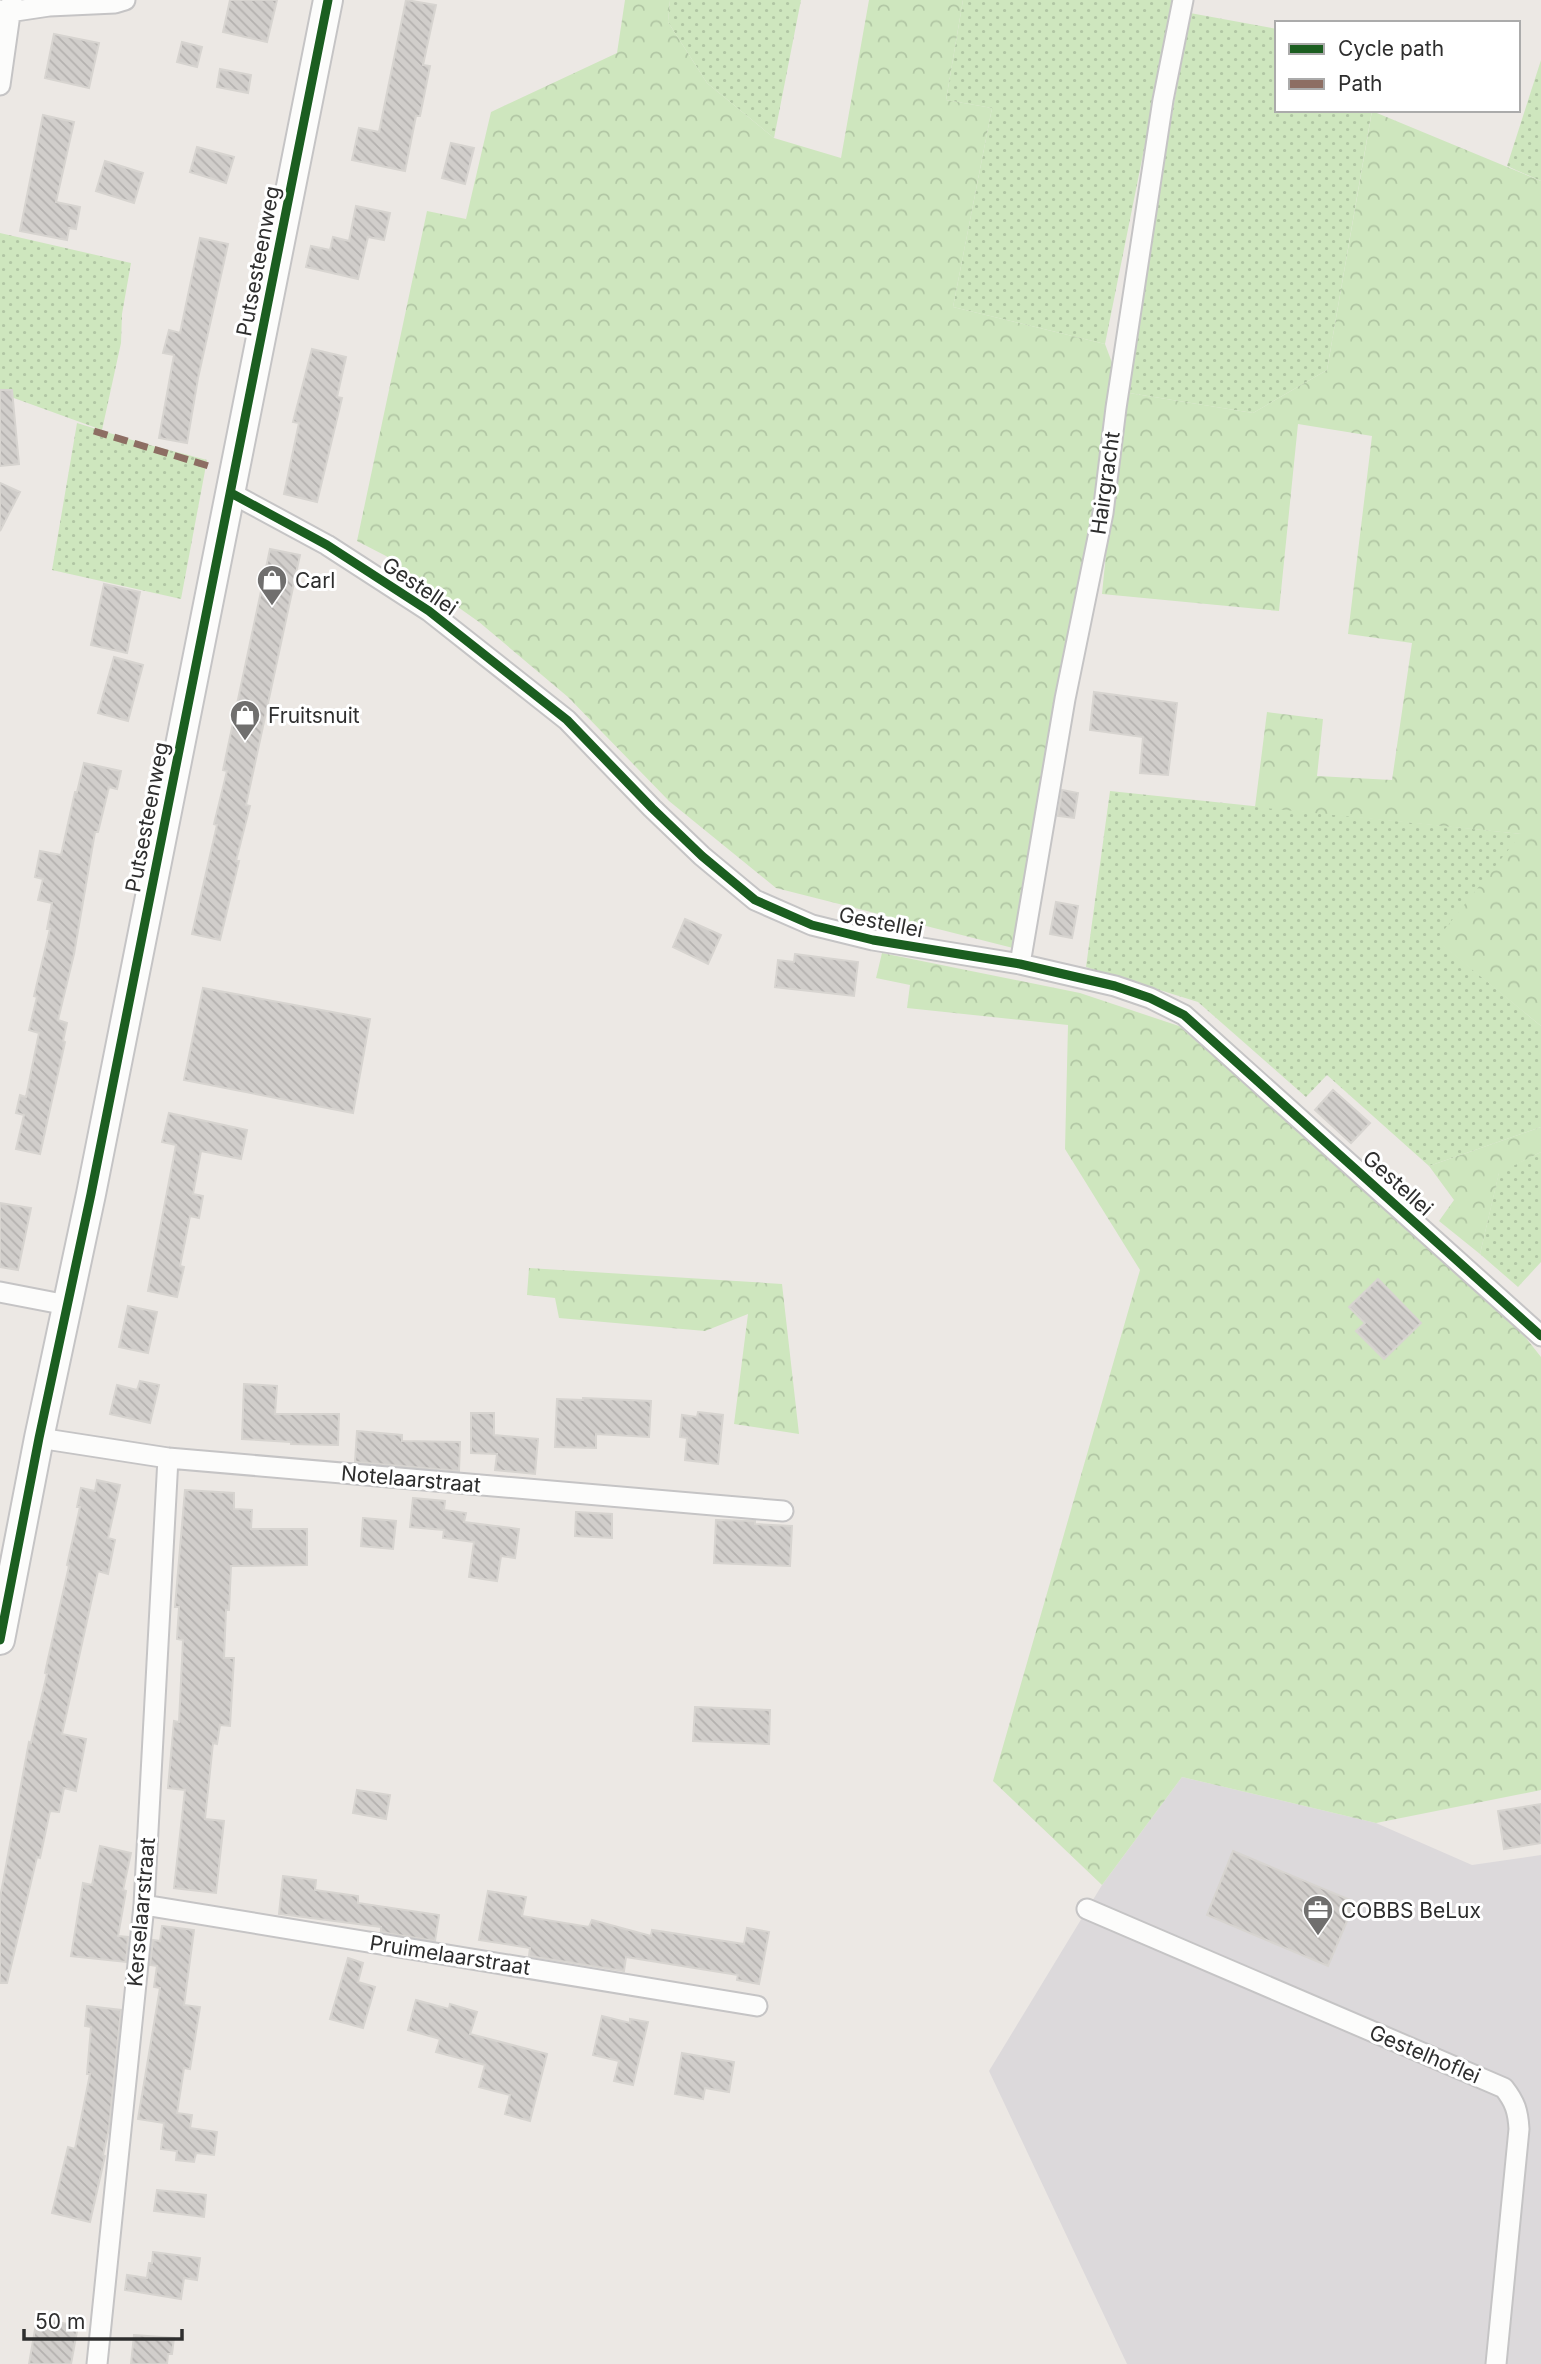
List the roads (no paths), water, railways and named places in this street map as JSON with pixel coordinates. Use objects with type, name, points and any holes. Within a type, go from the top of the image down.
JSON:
[{"type":"main road","name":"Putsesteenweg","points":[[0,1640],[328,0]]},
{"type":"street","points":[[0,85],[7,7],[115,3],[125,0]]},
{"type":"street","name":"Hairgracht","points":[[1020,964],[1065,699],[1103,513],[1116,408],[1163,100],[1183,0]]},
{"type":"street","name":"Gestellei","points":[[231,493],[327,545],[429,611],[567,720],[682,837],[754,900],[812,925],[873,940],[1020,964],[1115,986],[1150,998],[1184,1015],[1541,1336]]},
{"type":"street","points":[[0,1292],[67,1305]]},
{"type":"street","name":"Notelaarstraat","points":[[39,1438],[168,1458],[783,1511]]},
{"type":"street","name":"Kerselaarstraat","points":[[97,2364],[144,1905],[168,1458]]},
{"type":"street","name":"Pruimelaarstraat","points":[[144,1905],[757,2006]]},
{"type":"street","name":"Gestelhoflei","points":[[1087,1909],[1504,2088],[1518,2110],[1519,2129],[1496,2364]]},
{"type":"place","name":"Carl","points":[[272,607]]},
{"type":"place","name":"Fruitsnuit","points":[[245,742]]},
{"type":"place","name":"COBBS BeLux","points":[[1318,1937]]}]
